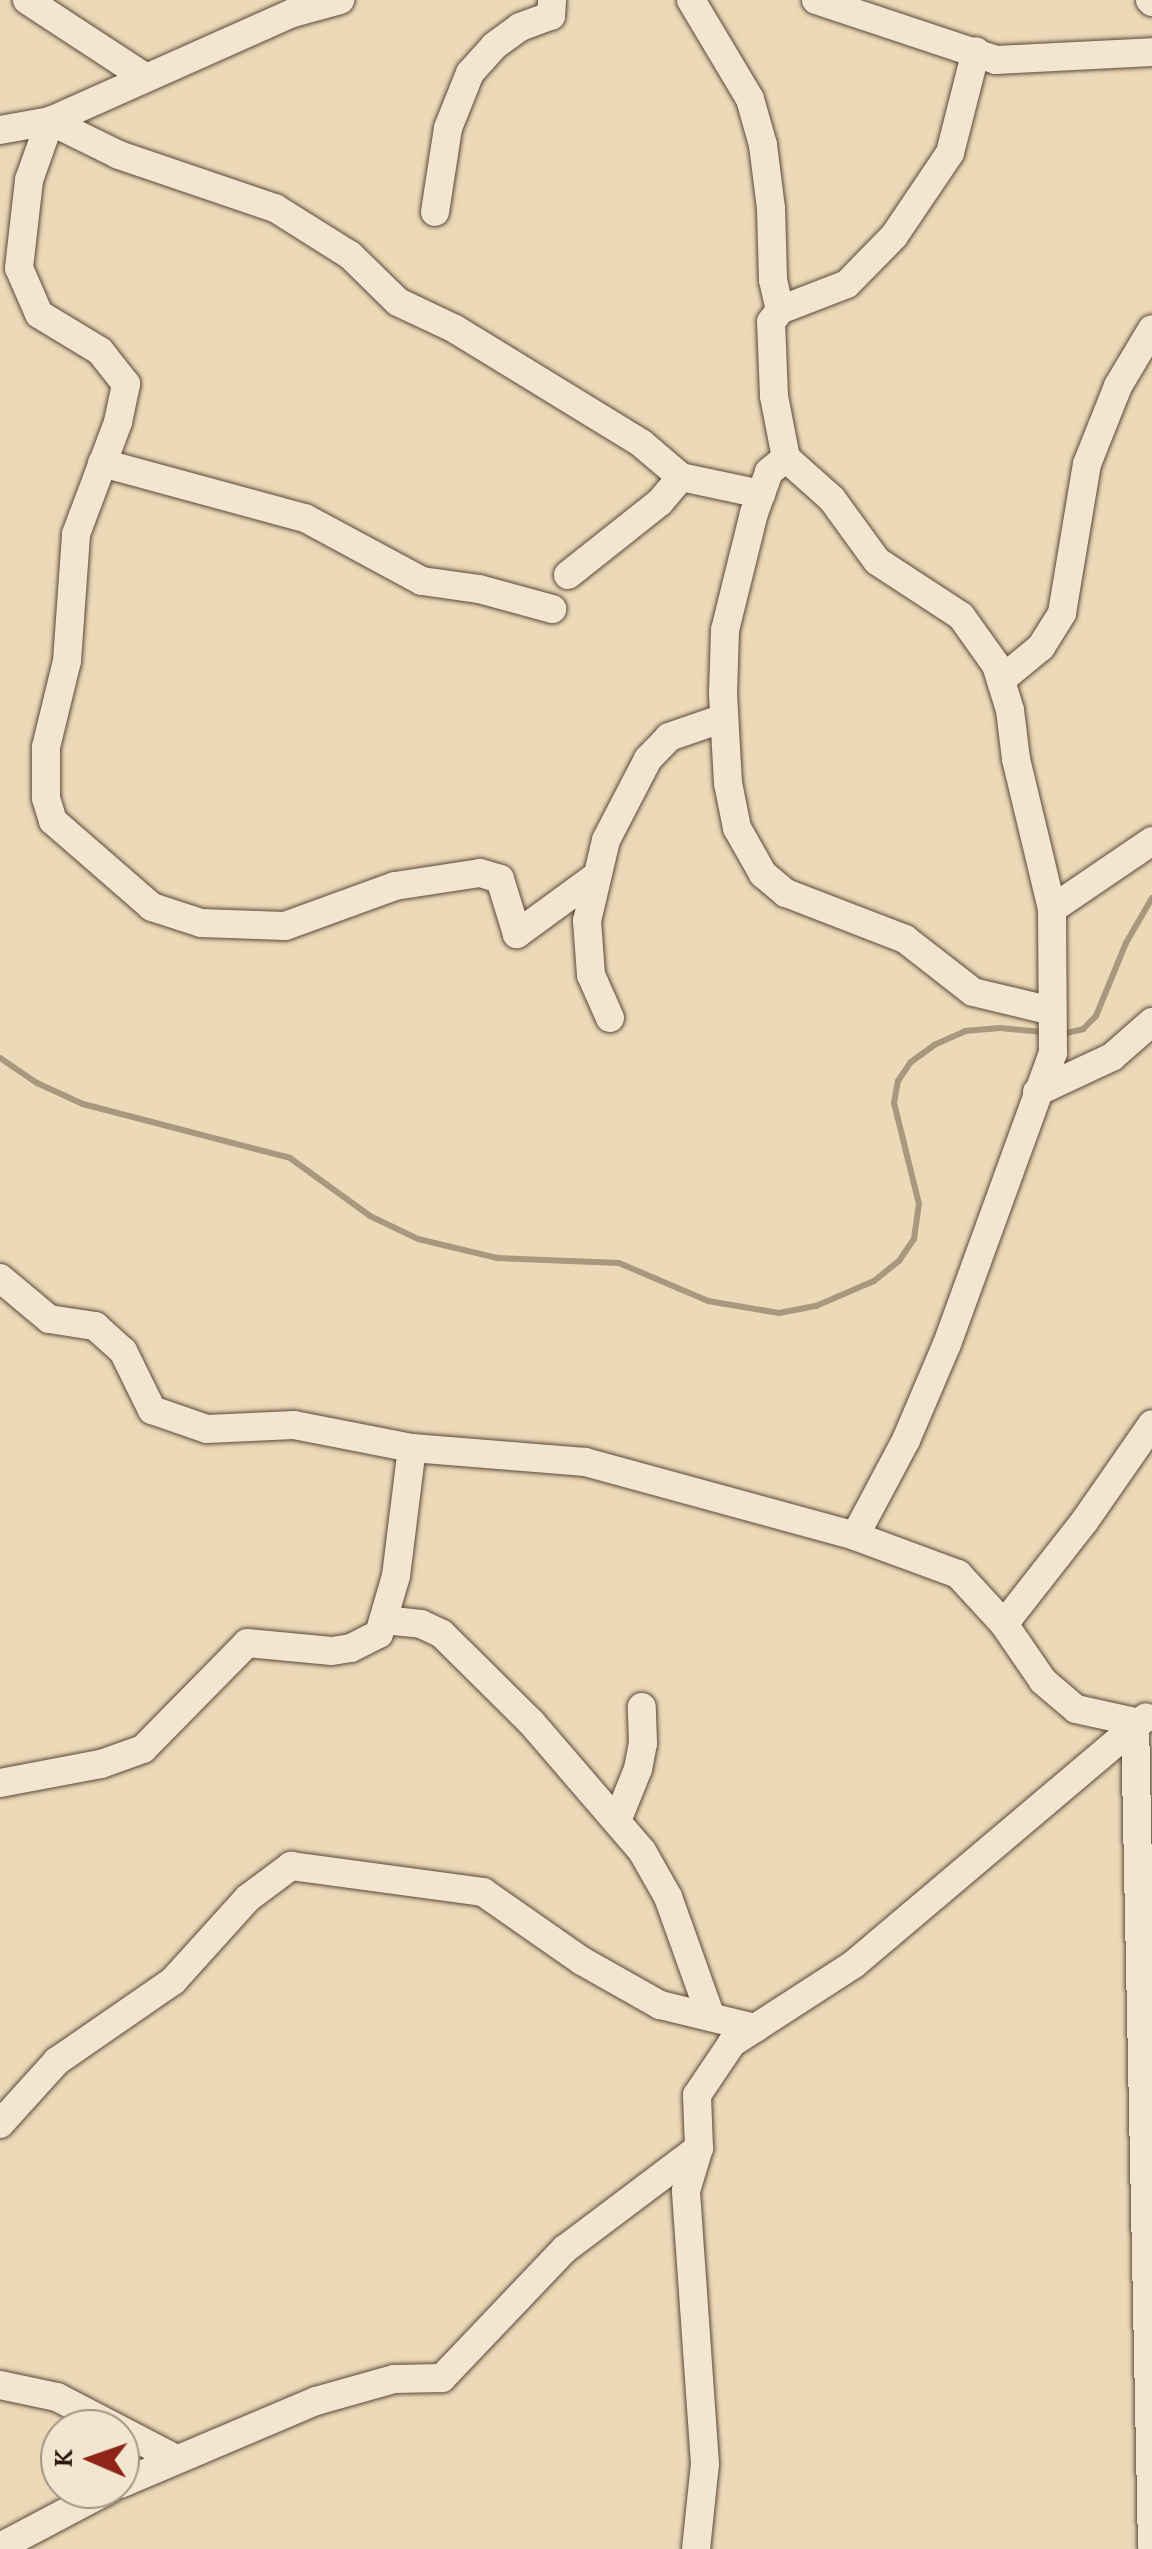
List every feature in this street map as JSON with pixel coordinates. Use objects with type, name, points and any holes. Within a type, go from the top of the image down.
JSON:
[{"type":"street","points":[[27,0],[146,78]]},
{"type":"street","points":[[0,130],[50,121],[293,13],[340,0]]},
{"type":"street","points":[[435,212],[448,128],[470,73],[494,46],[520,27],[551,16],[552,0]]},
{"type":"street","points":[[691,0],[750,99],[763,145],[773,280],[780,310]]},
{"type":"street","points":[[816,0],[996,60],[1152,52]]},
{"type":"street","points":[[855,1536],[906,1440],[947,1344],[1053,1053],[1052,908],[996,665],[961,616],[877,561],[832,499],[786,458],[770,349],[772,322],[780,310],[847,284],[873,262],[894,236],[950,153],[976,52]]},
{"type":"street","points":[[50,121],[29,180],[19,268],[39,314],[100,352],[126,384],[76,534],[66,661],[46,747],[46,798],[53,821],[64,835],[108,866],[131,892],[174,917],[264,928],[286,926],[395,886],[480,873],[500,880],[518,934],[595,877]]},
{"type":"street","points":[[50,121],[119,155],[275,208],[350,256],[398,302],[455,329],[641,442],[681,477],[761,494]]},
{"type":"street","points":[[1001,680],[1041,647],[1062,613],[1087,464],[1118,386],[1152,328]]},
{"type":"street","points":[[786,458],[769,472],[761,494],[725,630],[724,718],[728,782],[737,828],[763,874],[786,893],[905,938],[973,992],[1052,1017]]},
{"type":"street","points":[[102,463],[305,518],[422,582],[479,590],[552,610]]},
{"type":"street","points":[[568,575],[660,502],[681,477]]},
{"type":"street","points":[[610,1018],[590,974],[587,921],[606,840],[648,760],[669,737],[724,718]]},
{"type":"street","points":[[1052,908],[1152,841]]},
{"type":"street","points":[[1038,1092],[1112,1057],[1152,1022]]},
{"type":"street","points":[[0,1278],[49,1319],[94,1326],[123,1351],[152,1410],[207,1429],[294,1424],[412,1448],[585,1462],[855,1536],[958,1574],[1004,1624],[1043,1681],[1076,1709],[1144,1718]]},
{"type":"street","points":[[1004,1624],[1084,1522],[1152,1424]]},
{"type":"street","points":[[0,1783],[101,1764],[143,1749],[247,1642],[274,1642],[298,1650],[351,1648],[379,1634],[396,1576],[412,1448]]},
{"type":"street","points":[[384,1620],[422,1624],[442,1634],[531,1722],[642,1851],[668,1897],[711,2017]]},
{"type":"street","points":[[617,1821],[638,1770],[643,1743],[642,1707]]},
{"type":"street","points":[[696,2549],[705,2464],[686,2192],[699,2148],[697,2095],[732,2043],[854,1964],[1144,1718]]},
{"type":"street","points":[[1144,1718],[1152,2546]]},
{"type":"street","points":[[0,2124],[57,2061],[173,1981],[248,1898],[291,1866],[483,1892],[582,1961],[660,2005],[755,2028]]},
{"type":"street","points":[[140,2474],[316,2400],[394,2379],[442,2378],[565,2249],[699,2148]]},
{"type":"street","points":[[0,2385],[57,2397],[174,2458]]},
{"type":"street","points":[[0,2547],[72,2509]]},
{"type":"waterway","points":[[1062,1034],[1083,1029],[1096,1016],[1126,943],[1152,898]]},
{"type":"waterway","points":[[0,1058],[37,1083],[83,1104],[290,1158],[370,1216],[418,1239],[497,1258],[619,1263],[708,1301],[779,1313],[816,1306],[874,1281],[899,1261],[914,1239],[919,1204],[894,1103],[898,1081],[911,1062],[934,1045],[965,1031],[1000,1028],[1044,1032]]}]
